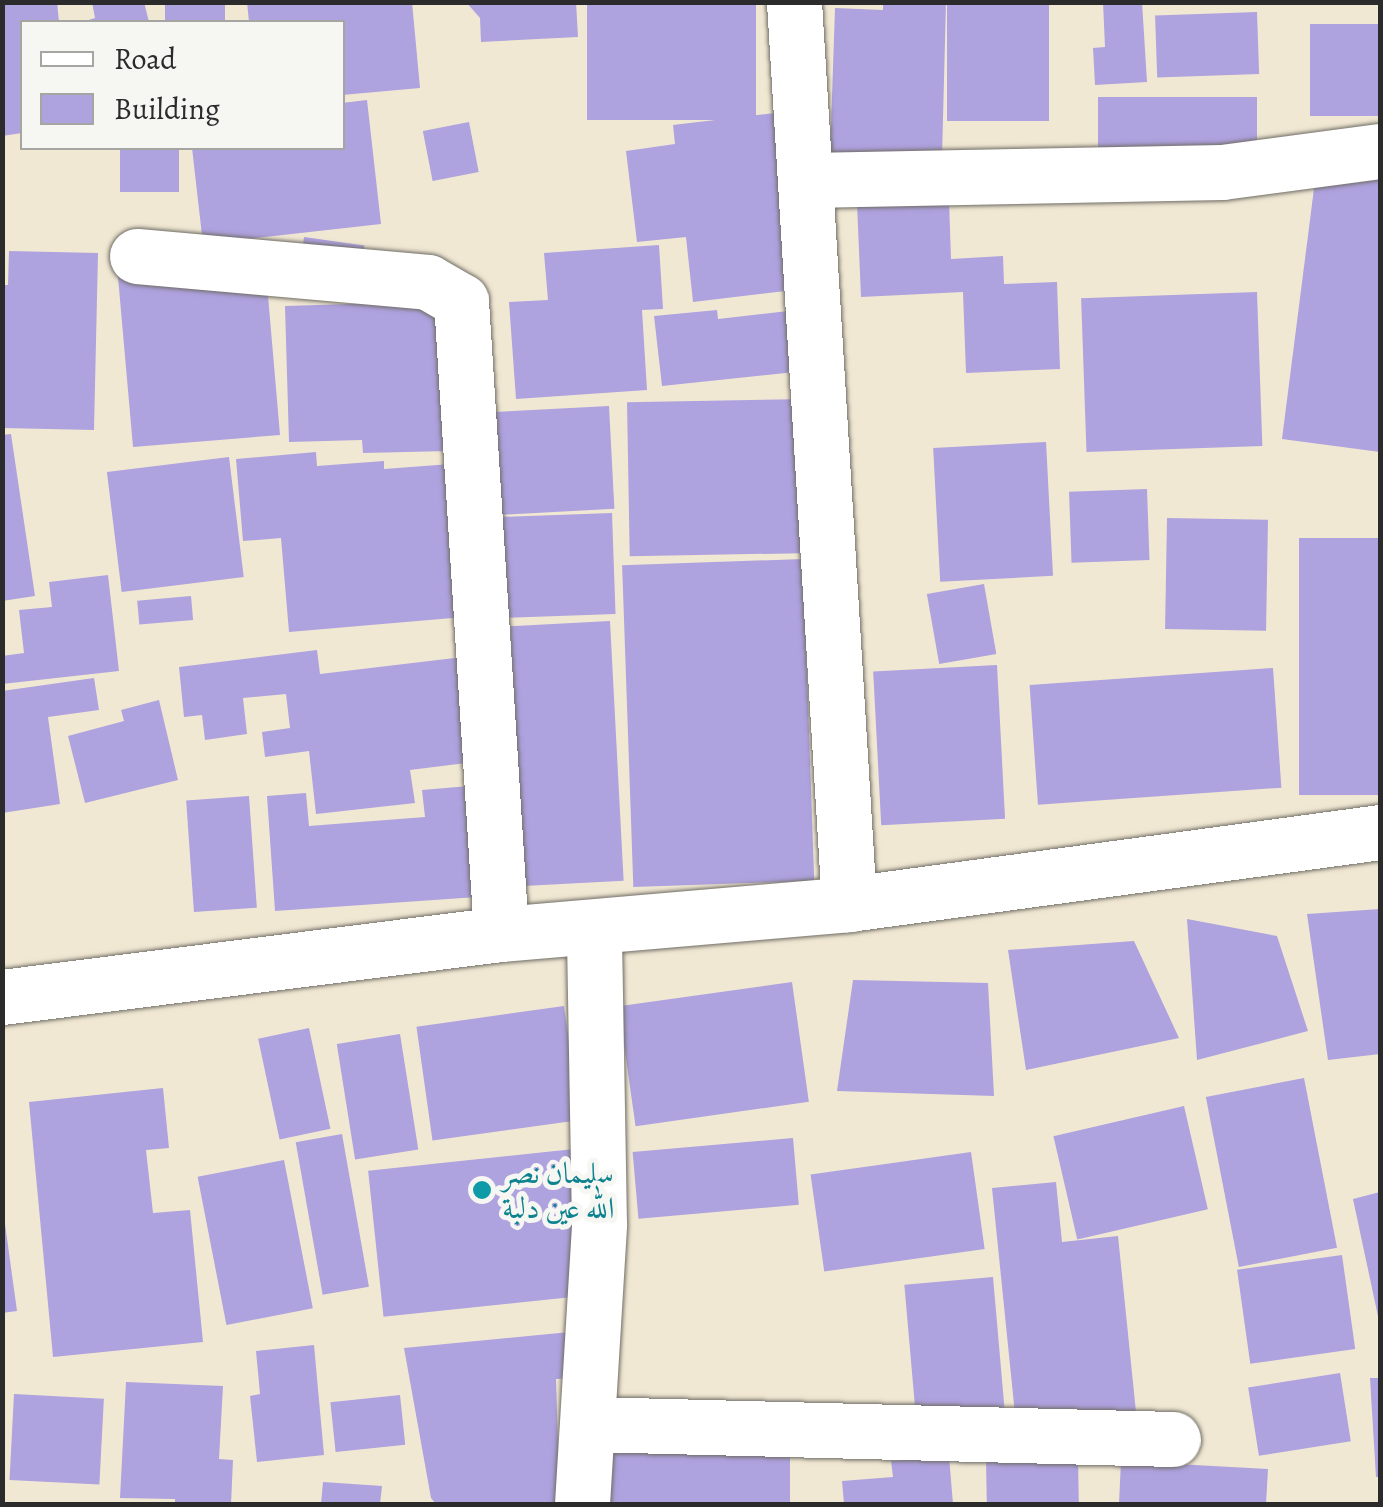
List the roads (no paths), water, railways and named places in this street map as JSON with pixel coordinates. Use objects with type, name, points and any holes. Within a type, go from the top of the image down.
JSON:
[{"type":"street","points":[[794,2],[808,180],[849,904]]},
{"type":"street","points":[[808,180],[1222,172],[1380,151]]},
{"type":"street","points":[[137,256],[428,282],[461,301],[501,934]]},
{"type":"street","points":[[2,996],[501,934],[849,904],[1380,832]]},
{"type":"street","points":[[582,1504],[598,1224],[594,928]]},
{"type":"street","points":[[589,1424],[1174,1438]]},
{"type":"place","name":"سليمان نصر الله عين دلبة","points":[[482,1190]]}]
